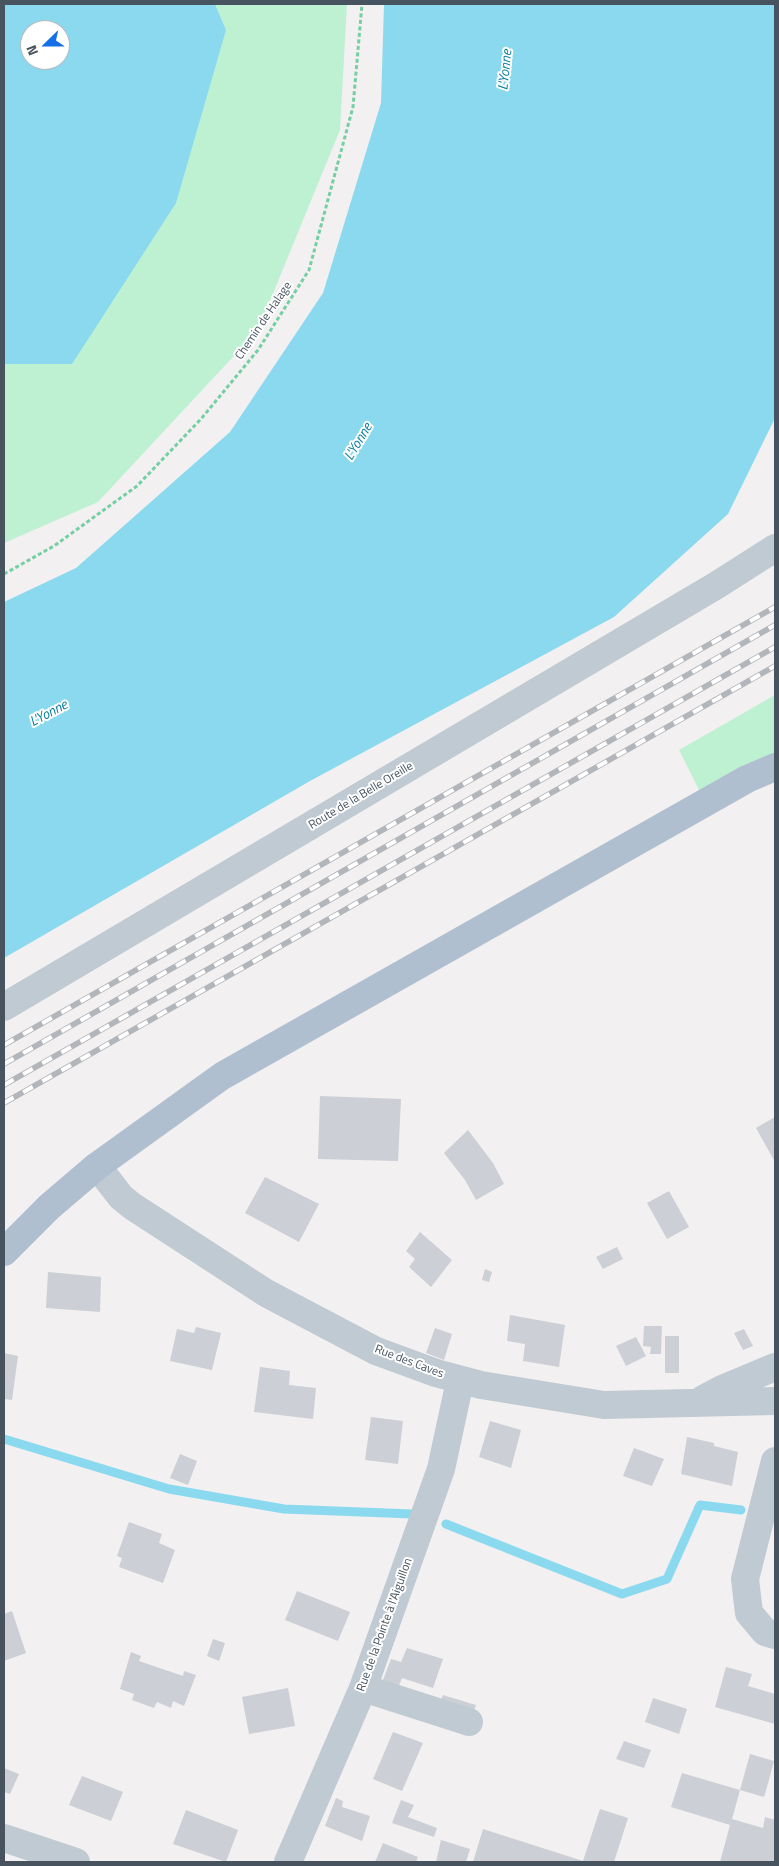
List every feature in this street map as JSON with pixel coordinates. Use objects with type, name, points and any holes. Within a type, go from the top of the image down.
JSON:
[{"type":"main road","points":[[4,1252],[49,1207],[97,1166],[222,1076],[747,780],[775,767]]},
{"type":"street","name":"Route de la Belle Oreille","points":[[4,1007],[717,585],[775,548]]},
{"type":"street","name":"Rue des Caves","points":[[97,1166],[121,1197],[132,1206],[266,1293],[376,1351],[460,1381],[604,1405],[775,1401]]},
{"type":"street","points":[[696,1403],[720,1390],[775,1367]]},
{"type":"street","name":"Rue de la Pointe à l'Aiguillon","points":[[288,1862],[363,1688],[441,1469],[460,1381]]},
{"type":"street","points":[[775,1461],[745,1578],[749,1613],[765,1632],[775,1635]]},
{"type":"street","points":[[363,1688],[469,1722]]},
{"type":"street","points":[[4,1838],[76,1862]]},
{"type":"path","name":"Chemin de Halage","points":[[4,574],[54,546],[137,486],[201,419],[258,350],[304,278],[309,270],[353,107],[362,4]]},
{"type":"green space","points":[[215,4],[347,4],[340,130],[258,330],[98,502],[4,543],[4,364],[72,364],[226,30]]},
{"type":"green space","points":[[775,695],[775,781],[705,802],[679,750]]},
{"type":"water","points":[[4,4],[215,4],[226,30],[176,203],[72,364],[4,364]]},
{"type":"water","name":"L'Yonne","points":[[384,4],[775,4],[775,418],[728,514],[614,617],[310,781],[4,958],[4,602],[76,568],[230,432],[323,293],[381,103]]},
{"type":"building","points":[[320,1096],[401,1099],[398,1161],[318,1159]]},
{"type":"building","points":[[775,1117],[775,1162],[756,1128]]},
{"type":"building","points":[[468,1130],[493,1163],[504,1184],[476,1200],[465,1180],[444,1153]]},
{"type":"building","points":[[265,1177],[319,1204],[299,1242],[245,1213]]},
{"type":"building","points":[[669,1191],[689,1227],[667,1239],[647,1203]]},
{"type":"building","points":[[420,1232],[452,1260],[431,1287],[409,1267],[415,1259],[406,1251]]},
{"type":"building","points":[[617,1247],[623,1259],[603,1269],[596,1257]]},
{"type":"building","points":[[485,1269],[492,1272],[489,1282],[482,1280]]},
{"type":"building","points":[[48,1272],[101,1277],[100,1312],[46,1308]]},
{"type":"building","points":[[510,1315],[565,1325],[559,1367],[523,1361],[525,1344],[507,1341]]},
{"type":"building","points":[[644,1326],[662,1326],[661,1354],[650,1354],[651,1347],[643,1346]]},
{"type":"building","points":[[196,1327],[221,1333],[212,1370],[170,1361],[177,1329],[194,1333]]},
{"type":"building","points":[[435,1328],[452,1334],[444,1360],[426,1353]]},
{"type":"building","points":[[744,1329],[753,1346],[743,1350],[734,1333]]},
{"type":"building","points":[[665,1336],[679,1336],[679,1373],[665,1373]]},
{"type":"building","points":[[636,1337],[646,1356],[626,1366],[616,1346]]},
{"type":"building","points":[[4,1353],[18,1356],[12,1400],[4,1399]]},
{"type":"building","points":[[260,1367],[290,1371],[289,1385],[316,1388],[313,1419],[254,1412]]},
{"type":"building","points":[[371,1417],[403,1421],[398,1464],[365,1460]]},
{"type":"building","points":[[490,1421],[521,1430],[511,1468],[479,1457]]},
{"type":"building","points":[[687,1437],[714,1443],[714,1446],[738,1452],[732,1486],[681,1474]]},
{"type":"building","points":[[634,1448],[664,1459],[652,1486],[623,1476]]},
{"type":"building","points":[[180,1454],[197,1461],[188,1485],[170,1478]]},
{"type":"building","points":[[129,1522],[162,1534],[159,1543],[175,1550],[163,1583],[119,1567],[122,1558],[117,1556]]},
{"type":"building","points":[[297,1591],[350,1612],[338,1641],[285,1620]]},
{"type":"building","points":[[12,1611],[26,1653],[4,1661],[4,1614]]},
{"type":"building","points":[[213,1639],[225,1643],[219,1661],[207,1656]]},
{"type":"building","points":[[407,1648],[443,1659],[433,1688],[402,1678],[396,1693],[380,1688],[391,1659],[401,1662]]},
{"type":"building","points":[[131,1652],[141,1656],[139,1661],[183,1676],[184,1671],[196,1675],[184,1706],[173,1701],[171,1708],[157,1702],[154,1708],[132,1700],[134,1694],[120,1689]]},
{"type":"building","points":[[726,1667],[752,1674],[748,1686],[775,1694],[775,1724],[715,1707]]},
{"type":"building","points":[[288,1688],[295,1726],[249,1734],[242,1697]]},
{"type":"building","points":[[443,1695],[476,1705],[472,1716],[438,1706]]},
{"type":"building","points":[[653,1698],[687,1709],[679,1734],[645,1722]]},
{"type":"building","points":[[393,1732],[423,1743],[402,1791],[373,1779]]},
{"type":"building","points":[[624,1741],[651,1750],[644,1768],[616,1759]]},
{"type":"building","points":[[750,1754],[774,1761],[764,1797],[740,1790]]},
{"type":"building","points":[[4,1768],[19,1774],[10,1794],[4,1792]]},
{"type":"building","points":[[682,1773],[740,1790],[732,1819],[763,1828],[765,1817],[775,1820],[775,1862],[720,1862],[730,1825],[671,1807]]},
{"type":"building","points":[[82,1776],[123,1792],[111,1821],[69,1805]]},
{"type":"building","points":[[336,1798],[343,1801],[342,1807],[370,1816],[362,1841],[325,1826]]},
{"type":"building","points":[[401,1800],[414,1805],[408,1817],[437,1828],[434,1837],[392,1823]]},
{"type":"building","points":[[600,1809],[628,1818],[614,1862],[473,1862],[483,1829],[583,1861]]},
{"type":"building","points":[[186,1810],[238,1830],[226,1862],[173,1844]]},
{"type":"building","points":[[441,1840],[470,1849],[466,1862],[436,1862]]},
{"type":"building","points":[[383,1843],[418,1857],[416,1862],[375,1862]]},
{"type":"waterway","points":[[4,1439],[169,1489],[284,1509],[412,1514]]},
{"type":"waterway","points":[[446,1524],[622,1594],[667,1579],[700,1505],[741,1510]]},
{"type":"railway","points":[[4,1045],[775,607]]},
{"type":"railway","points":[[4,1064],[775,625]]},
{"type":"railway","points":[[4,1085],[775,647]]},
{"type":"railway","points":[[4,1103],[775,666]]}]
